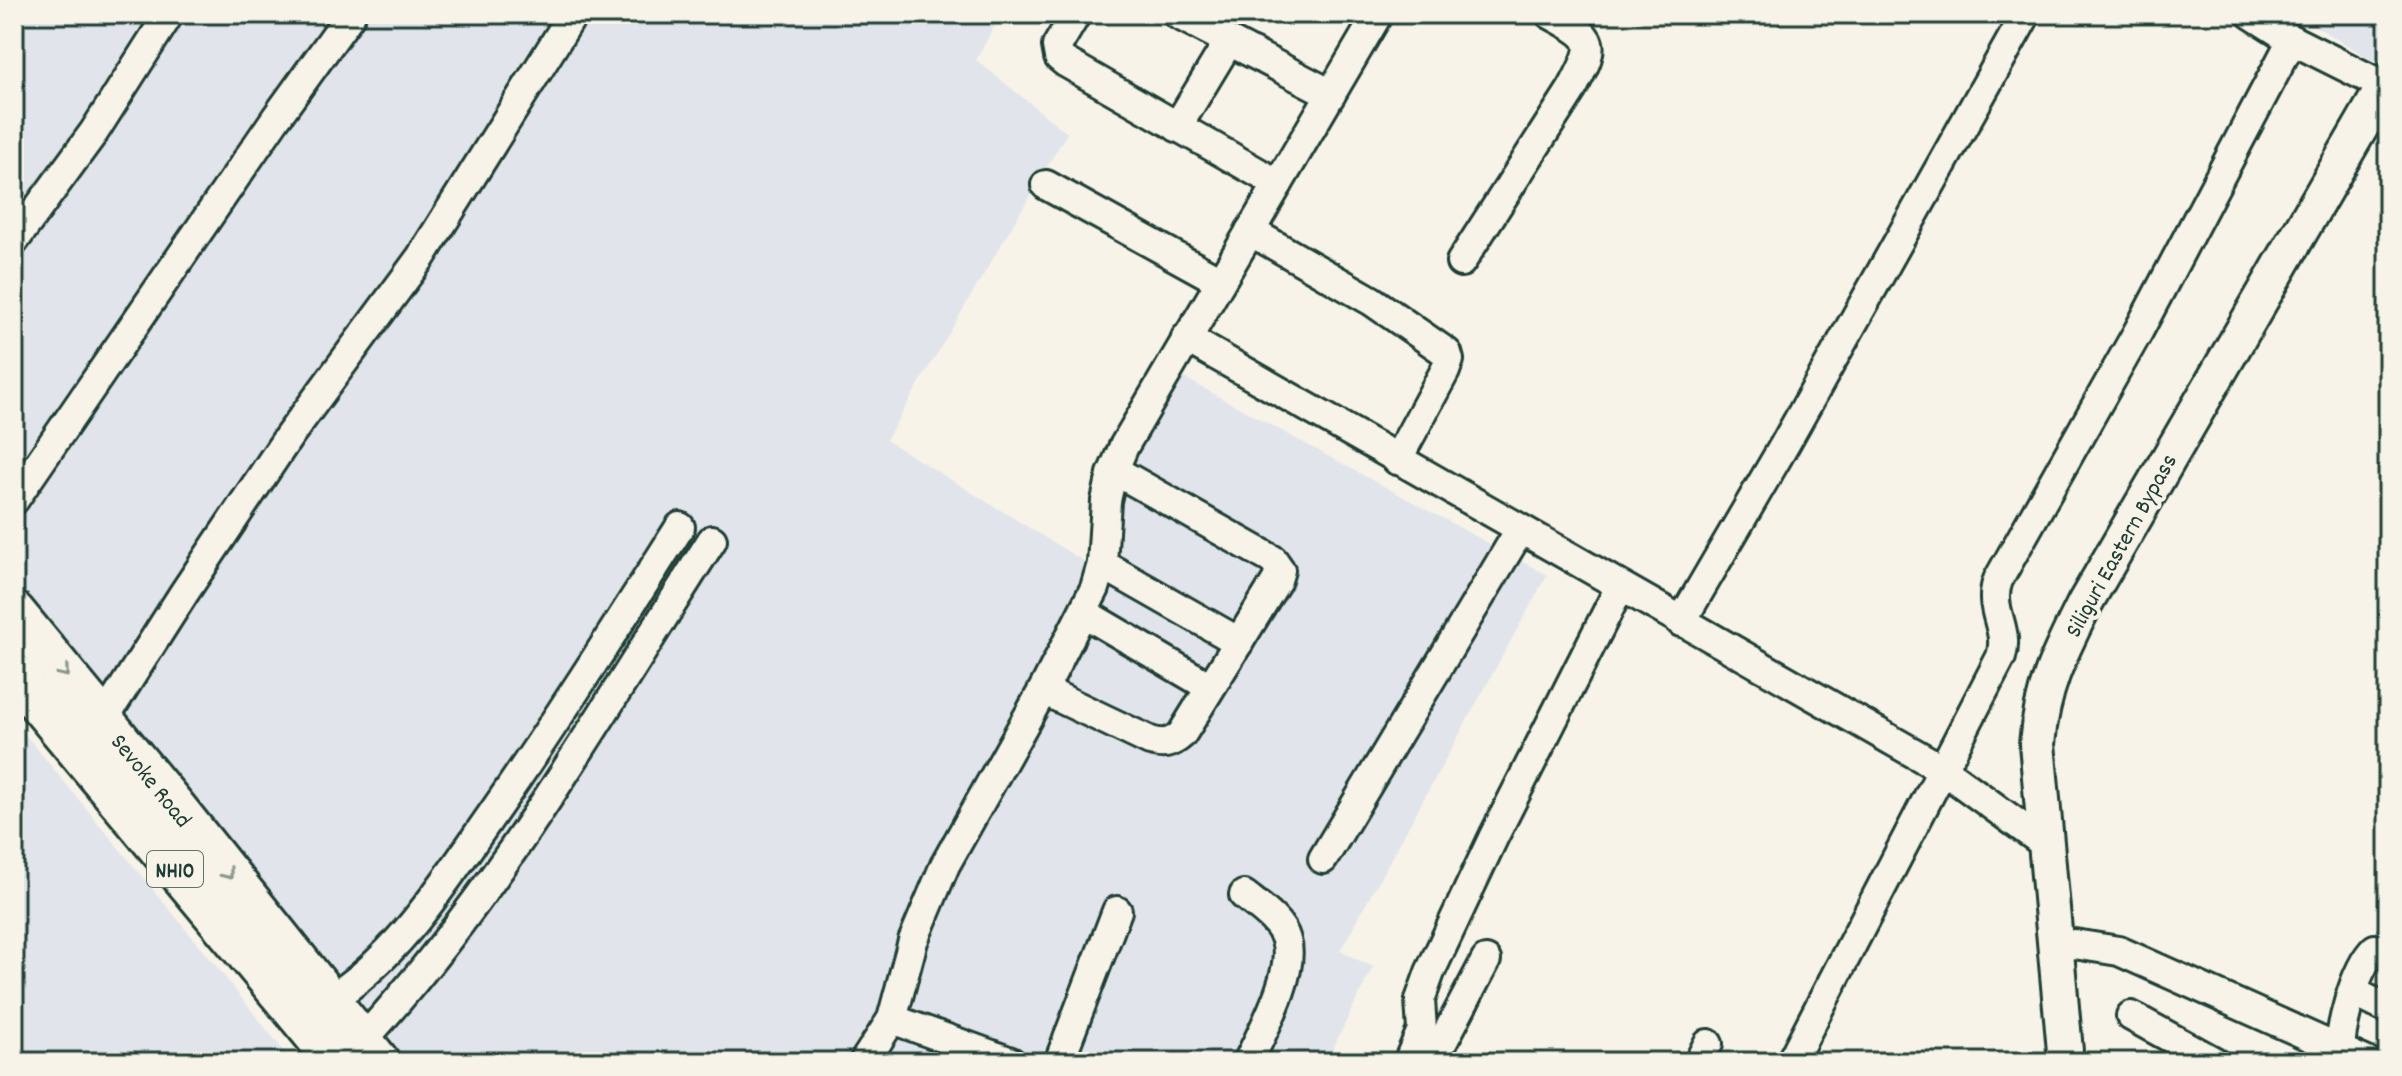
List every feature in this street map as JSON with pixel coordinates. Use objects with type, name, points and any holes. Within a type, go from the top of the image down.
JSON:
[{"type":"highway","name":"Sevoke Road","points":[[14,612],[329,1000],[359,1055]]},
{"type":"highway","name":"Sevoke Road","points":[[14,674],[359,1055]]},
{"type":"main road","name":"Siliguri Eastern Bypass","points":[[2066,1062],[2037,744],[2046,686],[2093,590],[2387,84]]},
{"type":"main road","name":"Siliguri Eastern Bypass","points":[[2086,1062],[2063,867],[2053,742],[2068,677],[2081,644],[2388,119]]},
{"type":"street","points":[[14,241],[94,132],[169,14]]},
{"type":"street","points":[[14,500],[351,14]]},
{"type":"street","points":[[103,720],[289,436],[421,257],[573,14]]},
{"type":"street","points":[[1076,14],[1057,46],[1059,57],[1278,184]]},
{"type":"street","points":[[1177,14],[1331,94]]},
{"type":"street","points":[[864,1062],[892,1019],[913,941],[945,865],[1043,690],[1095,588],[1102,564],[1106,501],[1124,446],[1378,14]]},
{"type":"street","points":[[1461,262],[1564,103],[1588,60],[1591,48],[1586,37],[1577,28],[1550,14]]},
{"type":"street","points":[[1681,622],[1785,444],[2026,14]]},
{"type":"street","points":[[2251,14],[2292,40],[2387,84]]},
{"type":"street","points":[[1791,1062],[2001,657],[2005,645],[1993,593],[1998,580],[2139,330],[2292,40]]},
{"type":"street","points":[[1177,127],[1229,41]]},
{"type":"street","points":[[1046,185],[1220,281]]},
{"type":"street","points":[[1250,231],[1372,301],[1447,353],[1449,360],[1445,371],[1397,460]]},
{"type":"street","points":[[1186,338],[1942,769],[2045,844]]},
{"type":"street","points":[[1043,690],[1122,729],[1162,745],[1172,742],[1182,734],[1277,580],[1279,565],[1114,470]]},
{"type":"street","points":[[329,1000],[389,951],[443,884],[556,724],[680,527]]},
{"type":"street","points":[[1323,859],[1520,530]]},
{"type":"street","points":[[359,1055],[509,858],[712,540]]},
{"type":"street","points":[[1102,564],[1239,642]]},
{"type":"street","points":[[1408,1062],[1422,1030],[1420,1000],[1430,972],[1494,836],[1620,587]]},
{"type":"street","points":[[1084,613],[1210,687]]},
{"type":"street","points":[[1244,895],[1282,930],[1287,941],[1288,962],[1281,986],[1248,1062]]},
{"type":"street","points":[[1059,1062],[1117,911]]},
{"type":"street","points":[[2074,944],[2119,951],[2339,1055],[2367,1062]]},
{"type":"street","points":[[2339,1055],[2353,992],[2368,955],[2375,949],[2388,953]]},
{"type":"street","points":[[1432,1062],[1486,960]]},
{"type":"street","points":[[2353,992],[2388,1009]]},
{"type":"street","points":[[2131,1016],[2215,1062]]},
{"type":"street","points":[[892,1019],[1011,1062]]},
{"type":"shaded area","points":[[14,14],[1001,14],[976,60],[1067,133],[886,440],[1111,578],[1120,490],[1177,374],[1547,575],[1340,951],[1373,967],[1326,1062],[378,1062],[14,641]]},
{"type":"shaded area","points":[[2295,14],[2388,14],[2387,69]]},
{"type":"shaded area","points":[[14,721],[221,972],[292,1062],[14,1062]]}]
